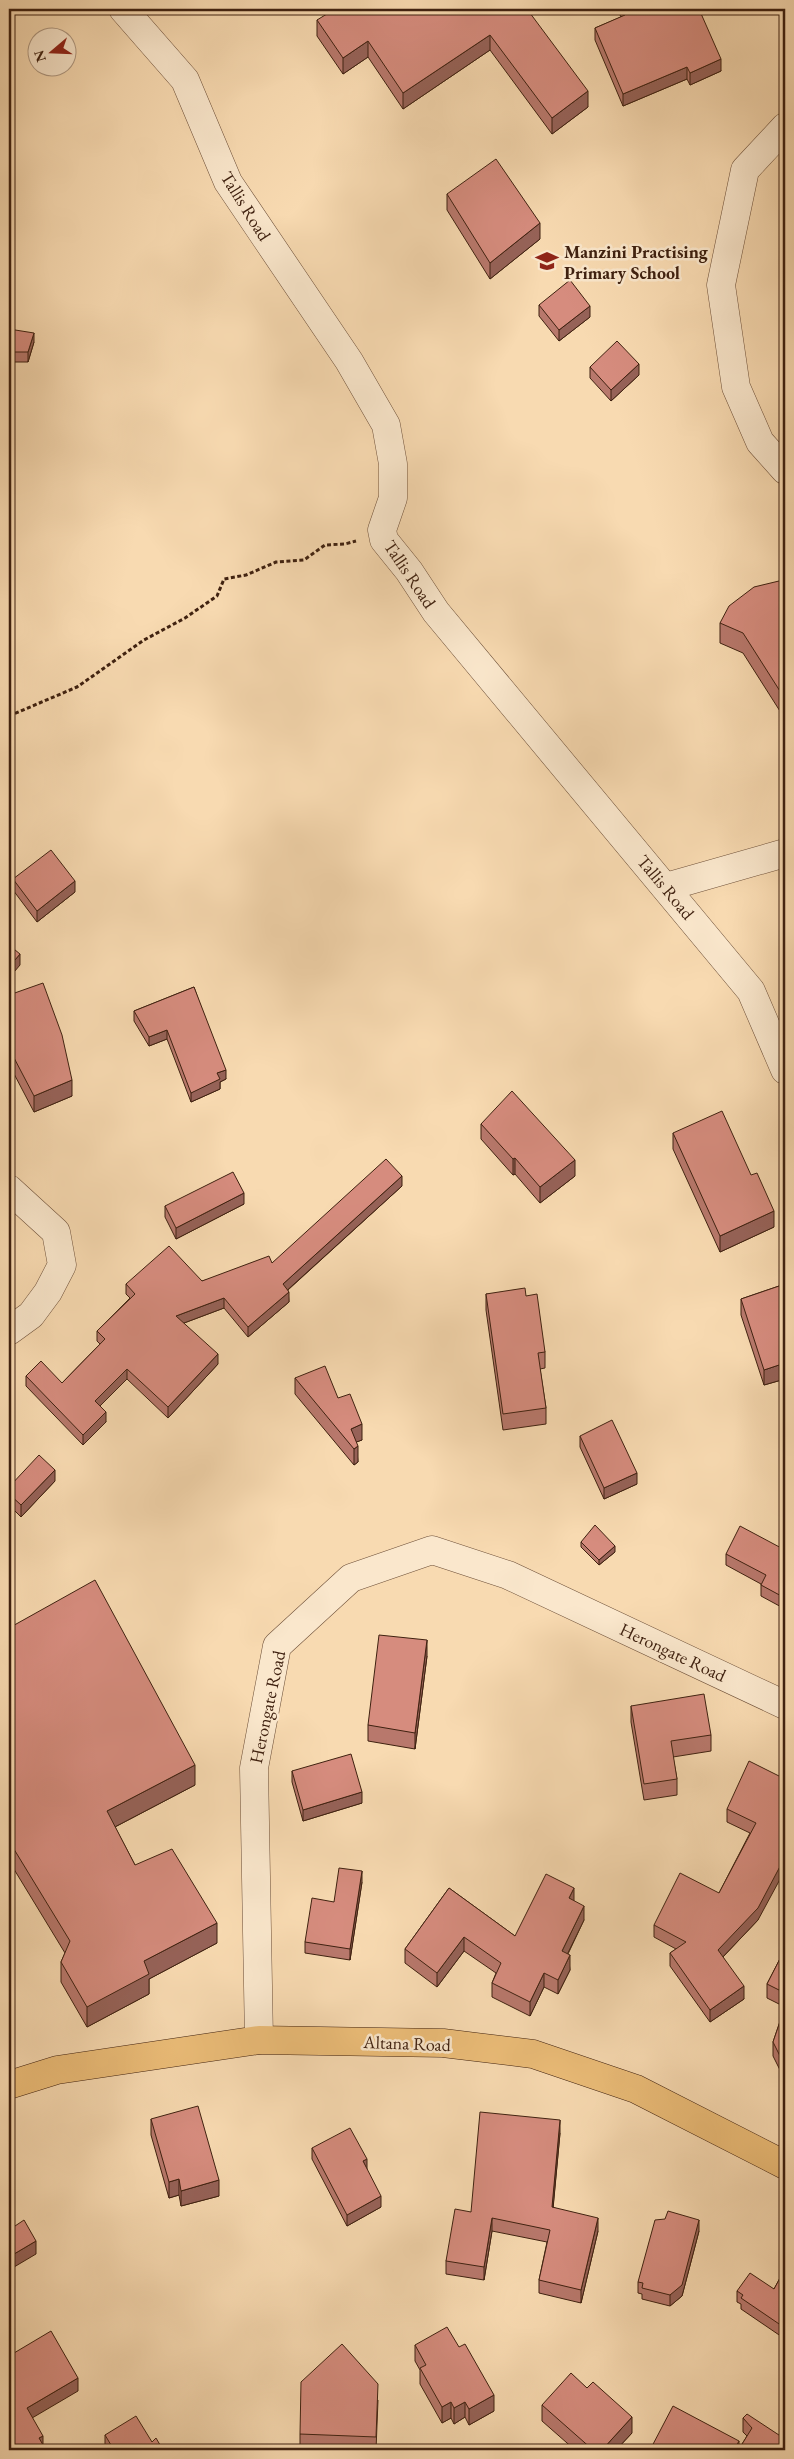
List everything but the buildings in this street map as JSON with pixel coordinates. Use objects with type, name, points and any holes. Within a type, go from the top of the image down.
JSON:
[{"type":"main road","name":"Altana Road","points":[[9,2086],[57,2070],[260,2040],[443,2042],[534,2054],[636,2089],[785,2165]]},
{"type":"street","name":"Tallis Road","points":[[123,9],[185,80],[228,182],[349,361],[386,425],[394,464],[393,498],[382,530],[384,540],[409,571],[436,612],[751,991],[785,1070]]},
{"type":"street","points":[[785,127],[746,170],[721,285],[736,387],[760,442],[785,470]]},
{"type":"street","points":[[666,887],[785,853]]},
{"type":"street","points":[[9,1188],[56,1232],[62,1264],[48,1292],[31,1315],[9,1331]]},
{"type":"street","name":"Herongate Road","points":[[260,2040],[254,1768],[277,1646],[351,1578],[432,1550],[508,1575],[785,1705]]},
{"type":"path","points":[[9,716],[77,687],[144,640],[185,618],[217,596],[224,579],[246,575],[276,562],[304,560],[326,545],[345,544],[360,540],[384,540]]},
{"type":"place","name":"Manzini Practising Primary School","points":[[547,261]]}]
